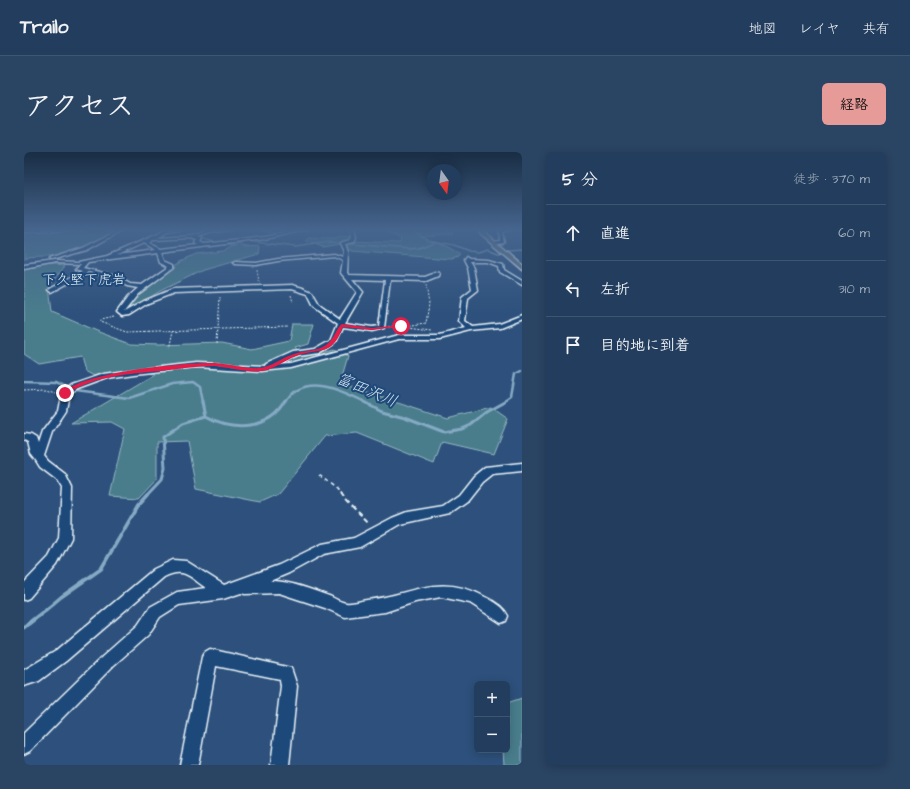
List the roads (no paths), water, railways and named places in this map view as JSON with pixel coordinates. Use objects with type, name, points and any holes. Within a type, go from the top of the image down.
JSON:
[{"type":"main road","points":[[513,258],[522,266]]},
{"type":"street","points":[[24,266],[58,258]]},
{"type":"street","points":[[24,266],[55,262],[86,262],[105,258]]},
{"type":"street","points":[[162,258],[163,261],[172,265],[171,267],[143,286],[124,304],[120,312],[122,314],[127,314],[146,302],[173,291],[300,288],[313,296],[316,305],[323,309],[334,320],[372,329],[380,328],[382,327],[388,278]]},
{"type":"street","points":[[235,263],[256,264],[278,260],[325,258]]},
{"type":"street","points":[[262,370],[296,354],[317,351],[328,346],[337,338],[342,323],[360,292],[344,273],[345,259],[341,258]]},
{"type":"street","points":[[471,329],[462,321],[466,297],[475,290],[471,268],[466,259],[494,262],[501,265],[502,271],[522,283]]},
{"type":"street","points":[[86,262],[79,269],[114,277],[129,285],[143,286]]},
{"type":"street","points":[[52,290],[88,270]]},
{"type":"street","points":[[347,277],[426,279],[436,275],[436,273]]},
{"type":"street","points":[[39,456],[47,432],[62,411],[68,392],[106,376],[196,365],[215,365],[262,370],[291,366],[399,337],[440,337],[471,329],[500,326],[522,317]]},
{"type":"street","points":[[24,437],[28,437],[32,440],[34,452],[39,456],[44,464],[61,477],[67,488],[65,538],[53,561],[24,594]]},
{"type":"street","points":[[24,678],[33,675],[61,656],[159,573],[173,566],[186,567],[230,590],[284,569],[322,549],[356,543],[396,521],[407,517],[446,510],[463,498],[478,479],[489,470],[522,467]]},
{"type":"street","points":[[24,745],[108,661],[142,630],[155,612],[177,599],[230,590],[279,587],[327,602],[345,610],[385,605],[415,595],[441,591],[472,597],[487,605],[502,616]]},
{"type":"street","points":[[189,765],[210,657],[286,673],[289,686],[280,765]]},
{"type":"waterway","name":"富田沢川","points":[[505,402],[512,397],[516,374],[522,371]]},
{"type":"waterway","name":"富田沢川","points":[[24,381],[56,382],[75,391],[129,398],[172,384],[193,382],[200,387],[203,402]]},
{"type":"waterway","name":"富田沢川","points":[[286,402],[294,393],[303,388],[313,386],[323,386],[334,389],[364,402]]},
{"type":"waterway","name":"富田沢川","points":[[203,401],[206,416]]},
{"type":"waterway","name":"富田沢川","points":[[206,416],[227,424],[250,425],[271,418],[279,411],[286,401]]},
{"type":"waterway","name":"富田沢川","points":[[364,402],[382,411],[405,417],[444,432],[462,429],[471,425],[487,412],[507,401]]},
{"type":"waterway","points":[[147,495],[162,479],[165,468],[163,437],[183,423],[206,416]]},
{"type":"waterway","points":[[41,614],[61,597],[101,569],[139,504],[148,494]]},
{"type":"waterway","points":[[24,627],[42,613]]},
{"type":"district","name":"下久堅下虎岩","points":[[84,280]]}]
